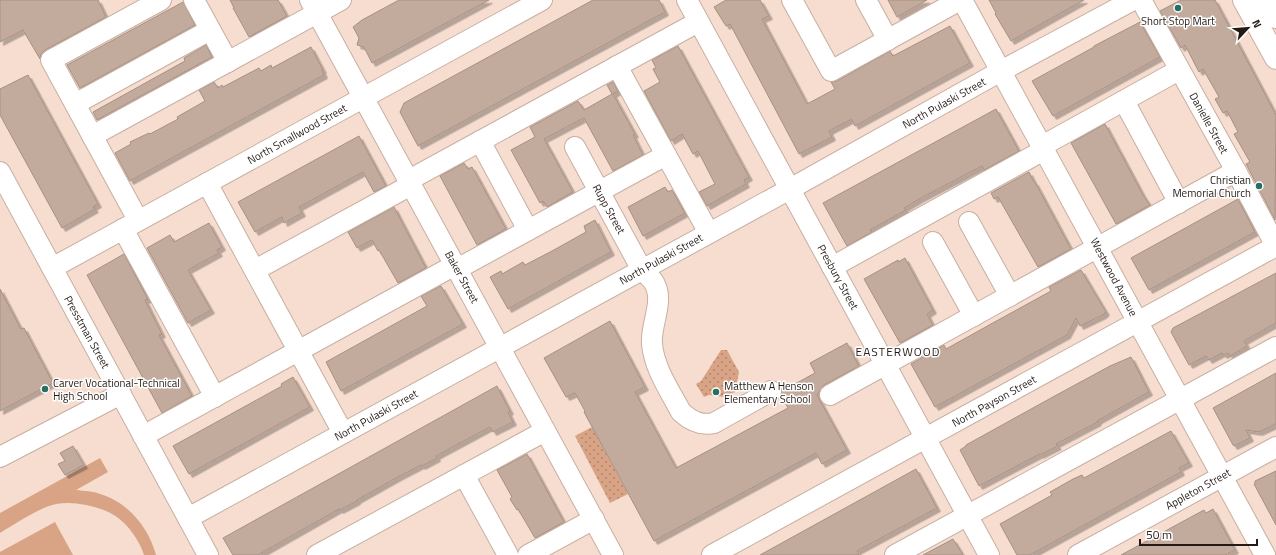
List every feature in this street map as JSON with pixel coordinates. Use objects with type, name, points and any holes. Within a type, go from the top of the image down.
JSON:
[{"type":"main road","points":[[1244,0],[1276,58]]},
{"type":"main road","points":[[1266,0],[1276,17]]},
{"type":"street","points":[[161,0],[51,60],[92,136],[130,225],[214,397]]},
{"type":"street","points":[[194,0],[228,62]]},
{"type":"street","points":[[92,136],[228,62],[314,6],[341,0]]},
{"type":"street","name":"North Smallwood Street","points":[[52,268],[542,0]]},
{"type":"street","name":"Presbury Street","points":[[686,0],[989,555]]},
{"type":"street","points":[[792,0],[831,71],[961,0]]},
{"type":"street","points":[[866,0],[888,40]]},
{"type":"street","name":"Westwood Avenue","points":[[961,0],[1222,476],[1266,552]]},
{"type":"street","name":"North Pulaski Street","points":[[188,518],[1133,0]]},
{"type":"street","name":"Danielle Street","points":[[1141,0],[1276,246]]},
{"type":"street","name":"Baker Street","points":[[314,6],[613,555]]},
{"type":"street","points":[[255,270],[480,141],[698,22]]},
{"type":"street","points":[[75,104],[210,30]]},
{"type":"street","points":[[617,66],[709,233]]},
{"type":"street","points":[[832,267],[1179,70]]},
{"type":"street","points":[[1124,101],[1179,203]]},
{"type":"street","points":[[480,141],[528,230]]},
{"type":"street","name":"Rupp Street","points":[[575,148],[642,270],[653,282],[657,290],[657,311],[652,333],[652,344],[655,358],[681,412],[688,418],[698,423],[714,423],[771,392]]},
{"type":"street","points":[[143,436],[666,155]]},
{"type":"street","points":[[830,395],[1236,171]]},
{"type":"street","name":"Presstman Street","points":[[0,172],[208,555]]},
{"type":"street","points":[[207,183],[344,432]]},
{"type":"street","points":[[969,222],[1010,296]]},
{"type":"street","points":[[933,242],[974,316]]},
{"type":"street","name":"North Payson Street","points":[[712,555],[1276,246]]},
{"type":"street","points":[[894,555],[1276,347]]},
{"type":"street","points":[[0,457],[120,394]]},
{"type":"street","points":[[317,555],[546,431]]},
{"type":"street","name":"Appleton Street","points":[[1078,555],[1276,447]]},
{"type":"street","points":[[464,475],[508,555]]},
{"type":"street","points":[[528,555],[594,519]]},
{"type":"shaded area","points":[[721,350],[727,350],[739,372],[735,392],[724,397],[709,395],[704,397],[696,384],[701,381]]},
{"type":"shaded area","points":[[592,427],[628,494],[610,503],[575,436]]},
{"type":"shaded area","points":[[100,458],[108,472],[76,490],[94,492],[120,503],[136,517],[143,526],[153,545],[156,555],[144,555],[132,532],[117,517],[98,508],[81,504],[64,503],[49,506],[30,515],[0,533],[0,513]]},
{"type":"shaded area","points":[[55,522],[73,555],[0,555],[0,552]]},
{"type":"building","points":[[0,0],[98,0],[106,17],[45,50],[41,54],[40,59],[23,30],[0,42]]},
{"type":"building","points":[[230,0],[278,0],[287,16],[249,37]]},
{"type":"building","points":[[399,0],[489,0],[372,63],[364,47],[357,45],[359,38],[353,27],[362,20]]},
{"type":"building","points":[[593,0],[659,0],[665,12],[418,146],[400,112],[404,103]]},
{"type":"building","points":[[726,0],[760,0],[769,16],[762,19],[807,104],[835,89],[831,82],[837,81],[890,51],[893,56],[950,26],[970,63],[855,126],[852,120],[850,120],[829,131],[832,137],[799,154],[730,24],[726,26],[714,7]]},
{"type":"building","points":[[888,0],[927,0],[897,17]]},
{"type":"building","points":[[989,0],[1084,0],[1011,41],[995,14],[996,13]]},
{"type":"building","points":[[1181,0],[1215,0],[1276,115],[1275,220],[1246,164],[1250,162],[1234,134],[1238,132],[1227,111],[1223,113],[1215,99],[1219,97],[1203,69],[1199,72],[1185,45],[1181,48],[1160,11]]},
{"type":"building","points":[[183,2],[195,25],[80,88],[67,65]]},
{"type":"building","points":[[1140,22],[1160,57],[1053,116],[1032,81]]},
{"type":"building","points":[[206,45],[212,57],[97,120],[93,112],[185,61],[184,58]]},
{"type":"building","points":[[678,46],[749,177],[744,180],[746,184],[707,206],[699,192],[715,184],[698,151],[693,154],[682,134],[671,141],[644,91],[660,82],[653,69],[656,68],[652,60]]},
{"type":"building","points":[[311,47],[324,75],[130,181],[115,153],[131,144],[130,142],[149,133],[150,134],[178,119],[177,117],[205,101],[199,90],[214,82],[218,88],[222,85],[223,87],[259,68],[261,71],[271,65],[272,68]]},
{"type":"building","points":[[28,75],[98,204],[93,207],[95,209],[62,228],[0,115],[0,89]]},
{"type":"building","points":[[613,82],[618,91],[613,94],[635,134],[633,135],[643,155],[613,171],[584,118],[544,139],[573,192],[547,207],[543,201],[540,203],[511,150],[535,137],[530,127],[578,101],[584,110],[612,94],[607,85]]},
{"type":"building","points":[[996,109],[1019,151],[984,170],[982,166],[921,198],[904,208],[906,210],[870,230],[872,232],[847,246],[823,203]]},
{"type":"building","points":[[1105,124],[1143,195],[1150,205],[1116,224],[1071,143]]},
{"type":"building","points":[[359,136],[386,186],[374,192],[363,172],[299,207],[302,213],[284,223],[282,217],[255,232],[238,202]]},
{"type":"building","points":[[464,163],[468,169],[472,167],[506,229],[477,245],[440,176]]},
{"type":"building","points":[[1029,172],[1071,249],[1038,267],[998,197],[994,199],[991,193]]},
{"type":"building","points":[[665,187],[668,192],[672,190],[685,213],[643,236],[628,207]]},
{"type":"building","points":[[1238,199],[1255,232],[1149,290],[1131,258]]},
{"type":"building","points":[[394,207],[426,268],[398,283],[372,240],[357,248],[348,232]]},
{"type":"building","points":[[595,220],[611,252],[508,309],[490,277],[501,271],[502,274],[523,262],[525,265],[552,251],[586,232],[584,226]]},
{"type":"building","points":[[209,223],[222,247],[217,250],[219,253],[188,270],[211,310],[188,323],[147,248],[170,235],[174,242]]},
{"type":"building","points":[[124,254],[148,299],[145,300],[162,334],[159,335],[192,396],[162,413],[87,275]]},
{"type":"building","points":[[905,258],[933,310],[927,314],[933,325],[900,343],[864,279],[898,260],[898,262]]},
{"type":"building","points":[[1081,270],[1106,312],[1103,315],[1080,326],[1076,318],[1067,335],[935,407],[911,364],[944,345],[946,349],[1051,291],[1049,287]]},
{"type":"building","points":[[1276,273],[1276,323],[1244,341],[1247,346],[1230,356],[1228,353],[1224,355],[1222,353],[1209,360],[1206,356],[1189,365],[1171,332],[1173,328]]},
{"type":"building","points":[[441,286],[463,324],[341,391],[326,362],[427,306],[421,296]]},
{"type":"building","points":[[0,289],[21,329],[24,328],[53,383],[0,411]]},
{"type":"building","points":[[610,321],[645,387],[635,392],[676,468],[788,408],[781,395],[782,391],[815,373],[810,363],[847,343],[859,366],[824,385],[817,395],[847,450],[822,464],[816,453],[654,541],[575,393],[566,397],[544,358]]},
{"type":"building","points":[[1131,357],[1149,392],[1097,421],[1098,422],[1056,444],[1058,446],[979,486],[960,450],[966,445],[1051,398],[1110,366]]},
{"type":"building","points":[[1276,373],[1276,424],[1259,432],[1246,430],[1250,438],[1234,446],[1213,408]]},
{"type":"building","points":[[293,377],[310,407],[189,474],[173,446],[282,386],[281,384]]},
{"type":"building","points":[[497,386],[510,411],[508,412],[513,422],[493,432],[490,427],[436,456],[437,458],[398,477],[258,555],[233,555],[223,538]]},
{"type":"building","points":[[1171,431],[1189,463],[1179,468],[1181,472],[1030,555],[1017,555],[1000,524],[1052,495],[1050,492],[1073,479],[1082,475],[1084,478]]},
{"type":"building","points":[[73,446],[84,465],[65,475],[58,464],[65,461],[60,453]]},
{"type":"building","points":[[527,454],[564,522],[535,538],[518,509],[517,510],[510,499],[512,497],[497,470]]},
{"type":"building","points":[[916,469],[937,508],[857,551],[859,555],[760,555]]},
{"type":"building","points":[[1276,471],[1276,525],[1254,484],[1255,481]]},
{"type":"building","points":[[1213,509],[1235,550],[1225,555],[1121,555],[1204,510],[1206,513]]},
{"type":"building","points":[[953,539],[963,555],[923,555]]},
{"type":"place","name":"Short Stop Mart","points":[[1178,8]]},
{"type":"place","name":"Christian Memorial Church","points":[[1259,186]]},
{"type":"place","name":"Carver Vocational-Technical High School","points":[[45,389]]},
{"type":"place","name":"Matthew A Henson Elementary School","points":[[716,392]]},
{"type":"district","name":"EASTERWOOD","points":[[898,352]]}]
